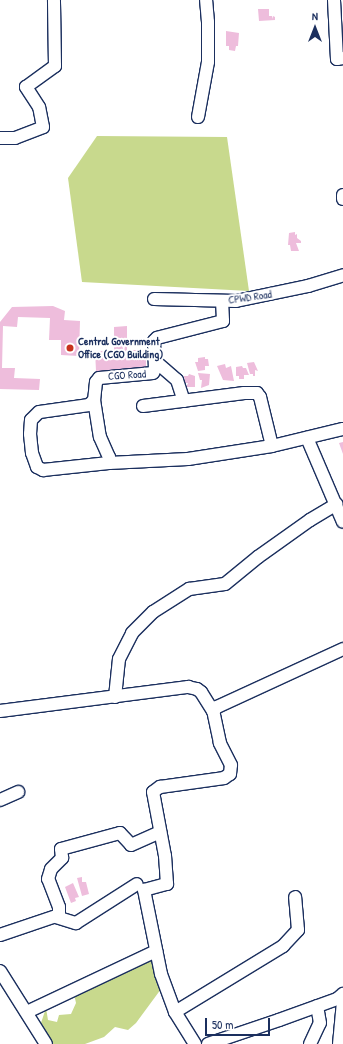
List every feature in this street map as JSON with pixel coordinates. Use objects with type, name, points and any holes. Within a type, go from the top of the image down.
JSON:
[{"type":"street","points":[[0,138],[15,138],[43,127],[39,107],[26,87],[54,66],[54,0]]},
{"type":"street","points":[[198,117],[208,62],[208,22],[206,0]]},
{"type":"street","points":[[334,0],[337,59],[343,58]]},
{"type":"street","points":[[343,194],[343,199]]},
{"type":"street","name":"CPWD Road","points":[[154,299],[236,301],[308,286],[343,274]]},
{"type":"street","name":"CGO Road","points":[[94,400],[96,382],[99,378],[153,373],[155,361],[154,341],[157,338],[223,321],[222,301]]},
{"type":"street","points":[[155,361],[177,380],[184,401]]},
{"type":"street","points":[[143,406],[244,392],[257,393],[260,397],[272,446]]},
{"type":"street","points":[[94,400],[100,437],[109,457],[110,463]]},
{"type":"street","points":[[94,400],[89,405],[39,412],[31,420],[30,434],[32,453],[37,467],[42,470],[110,463],[188,459],[272,446],[343,429]]},
{"type":"street","points":[[307,438],[337,504],[343,522]]},
{"type":"street","points":[[115,697],[119,659],[132,633],[153,612],[189,589],[225,584],[264,552],[310,520],[337,504]]},
{"type":"street","points":[[213,711],[217,707],[343,649]]},
{"type":"street","points":[[0,711],[194,688],[201,692],[213,711],[220,743],[231,765],[230,774],[224,778],[160,787],[153,792],[165,856],[167,884],[144,890],[161,974],[175,1012],[195,1044]]},
{"type":"street","points":[[0,800],[18,792]]},
{"type":"street","points":[[56,918],[59,915],[59,907],[48,879],[51,869],[62,858],[61,849],[120,833],[131,845],[160,832]]},
{"type":"street","points":[[0,935],[56,918],[76,923],[136,884]]},
{"type":"street","points":[[175,1012],[283,946],[298,930],[295,897]]},
{"type":"street","points":[[27,1012],[156,951]]},
{"type":"street","points":[[0,972],[27,1012],[46,1044]]},
{"type":"street","points":[[208,1044],[231,1038],[337,999],[343,994]]},
{"type":"street","points":[[339,1044],[343,1002]]},
{"type":"street","points":[[310,1044],[320,1023],[317,1006]]},
{"type":"green space","points":[[97,136],[227,137],[249,291],[82,282],[68,178]]},
{"type":"green space","points":[[151,945],[164,985],[136,1023],[128,1030],[115,1027],[104,1037],[85,1044],[50,1044],[44,1036],[41,1023],[46,1008],[48,1020],[57,1022],[59,1015],[71,1014],[76,1003],[74,994],[148,951]]},
{"type":"building","points":[[258,9],[269,9],[269,16],[272,16],[272,19],[273,16],[275,17],[275,20],[259,21]]},
{"type":"building","points":[[226,31],[239,33],[238,46],[236,46],[235,51],[229,50],[229,46],[226,46]]},
{"type":"building","points":[[295,232],[295,235],[297,234],[297,238],[301,241],[301,243],[296,243],[299,251],[291,251],[290,245],[288,245],[289,233]]},
{"type":"building","name":"Central Government Office (CGO Building)","points":[[53,306],[65,311],[64,320],[80,321],[79,356],[61,355],[61,340],[49,340],[50,318],[18,317],[17,327],[3,326],[2,368],[15,368],[14,378],[40,379],[39,390],[0,389],[0,322],[12,307]]},
{"type":"building","points":[[127,326],[127,350],[146,350],[146,370],[96,371],[95,351],[114,351],[114,327]]},
{"type":"building","points":[[205,357],[205,359],[208,359],[209,366],[205,366],[205,370],[198,371],[195,362],[198,362],[198,358]]},
{"type":"building","points":[[254,362],[258,371],[255,370],[255,376],[253,376],[253,374],[250,374],[247,363]]},
{"type":"building","points":[[225,364],[226,368],[231,366],[234,381],[223,380],[217,366]]},
{"type":"building","points":[[242,366],[243,368],[246,368],[249,375],[244,375],[244,379],[239,379],[239,376],[236,376],[236,367]]},
{"type":"building","points":[[198,373],[210,374],[209,385],[201,388],[202,380],[200,380]]},
{"type":"building","points":[[189,374],[195,376],[195,387],[186,387],[188,383],[185,383],[184,376],[188,376]]},
{"type":"building","points":[[343,442],[343,454],[339,443]]},
{"type":"building","points":[[82,877],[82,882],[86,882],[89,894],[82,896],[77,878]]},
{"type":"building","points":[[73,883],[79,897],[75,898],[76,901],[71,903],[65,887]]},
{"type":"place","name":"Central Government Office (CGO Building)","points":[[70,348]]}]
